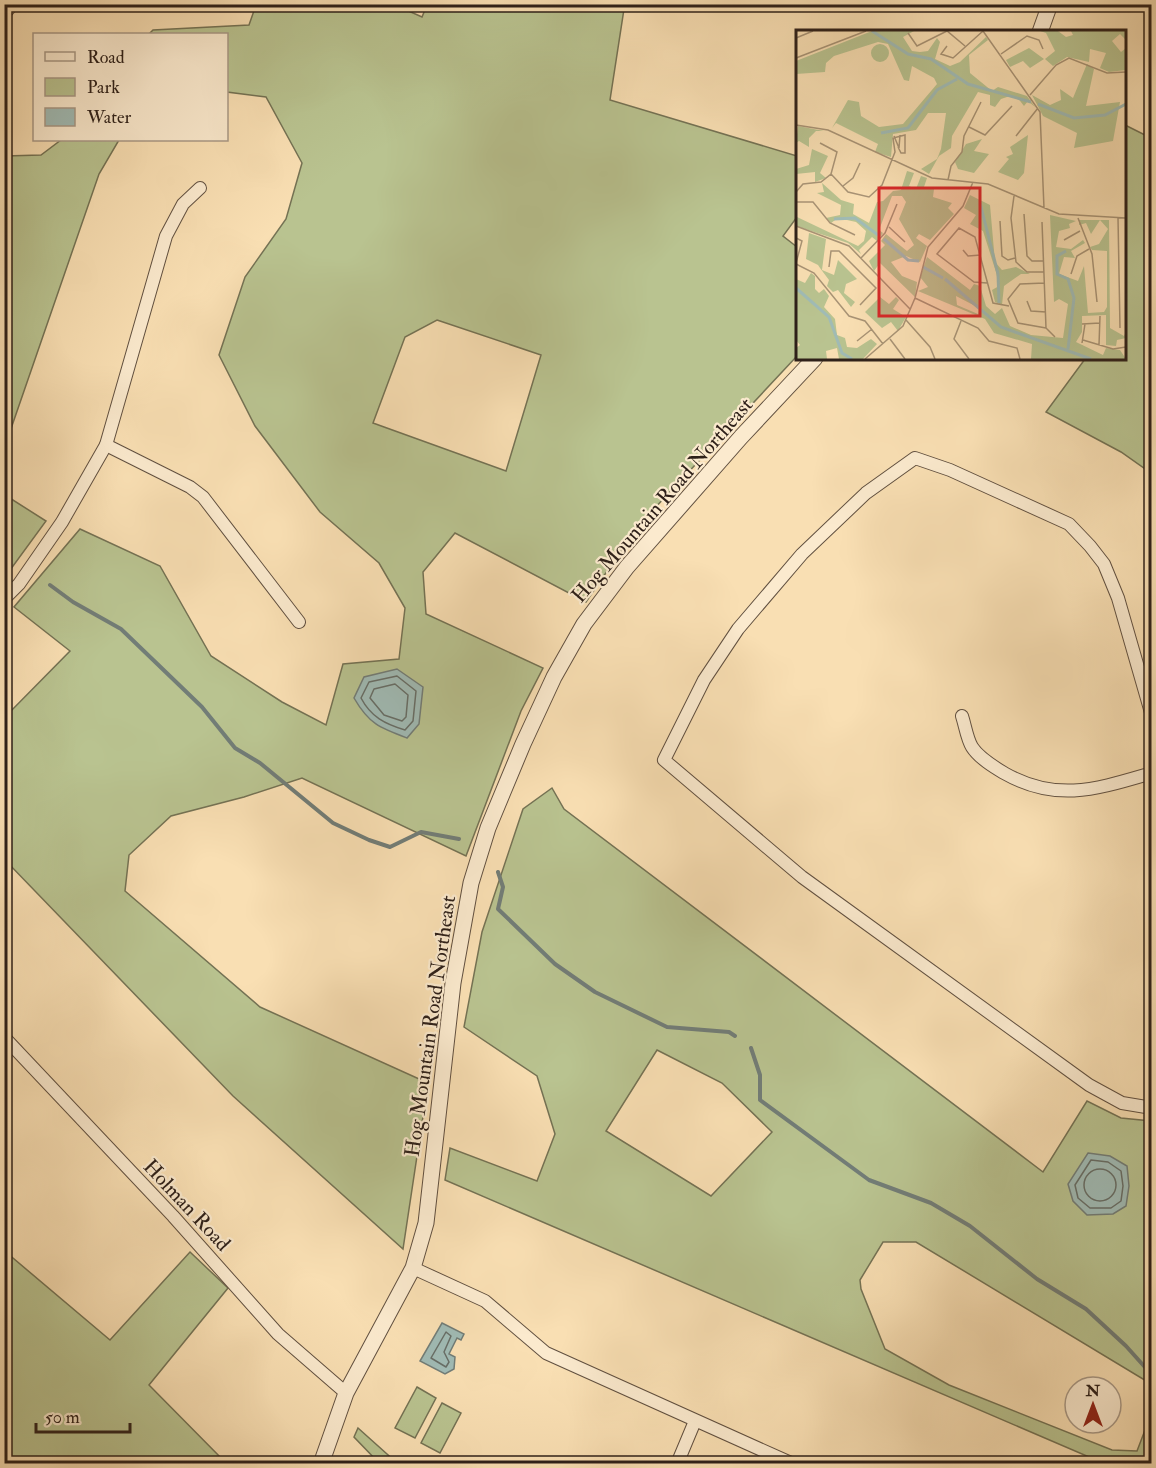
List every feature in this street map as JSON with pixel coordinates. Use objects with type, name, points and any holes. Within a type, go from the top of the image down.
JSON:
[{"type":"street","points":[[4,14],[14,4]]},
{"type":"street","points":[[1041,30],[1050,4]]},
{"type":"street","points":[[4,599],[19,584],[62,522],[106,445],[166,236],[183,204],[200,188]]},
{"type":"street","name":"Hog Mountain Road Northeast","points":[[321,1464],[346,1393],[413,1268],[426,1223],[448,1015],[471,883],[488,828],[523,744],[554,678],[584,624],[627,567],[741,437],[814,360]]},
{"type":"street","points":[[106,445],[190,487],[204,497],[299,622]]},
{"type":"street","points":[[1152,716],[1118,598],[1104,564],[1090,546],[1069,524],[950,470],[915,458],[866,493],[802,554],[738,629],[704,680],[664,760],[802,877],[1089,1085],[1122,1103],[1152,1108]]},
{"type":"street","points":[[962,716],[972,747],[994,768],[1023,784],[1060,792],[1097,789],[1152,774]]},
{"type":"street","name":"Holman Road","points":[[4,1037],[173,1216],[278,1334],[346,1393]]},
{"type":"street","points":[[413,1268],[485,1301],[546,1353],[793,1464]]},
{"type":"street","points":[[676,1464],[695,1421]]},
{"type":"green space","points":[[256,5],[395,5],[422,17],[427,5],[603,5],[624,9],[610,100],[796,156],[796,218],[783,236],[796,246],[796,357],[638,526],[586,602],[455,533],[423,572],[426,614],[543,668],[521,711],[466,856],[302,778],[244,797],[171,816],[129,855],[125,891],[260,1007],[428,1083],[403,1249],[233,1096],[7,862],[5,864],[5,717],[70,651],[14,607],[80,529],[160,566],[211,656],[282,702],[326,725],[343,664],[399,659],[405,608],[379,563],[320,512],[255,426],[219,355],[245,277],[286,219],[302,163],[266,97],[228,92],[228,33],[150,33],[153,30],[249,25]],"holes":[[[437,320],[541,355],[506,471],[373,423],[405,337]]]},
{"type":"green space","points":[[1126,126],[1151,138],[1151,473],[1121,452],[1046,412],[1084,360],[1126,360]]},
{"type":"green space","points":[[60,141],[118,141],[99,174],[5,446],[5,156],[41,155]]},
{"type":"green space","points":[[5,495],[46,521],[4,577]]},
{"type":"green space","points":[[552,788],[564,809],[1043,1172],[1087,1101],[1121,1118],[1151,1121],[1151,1463],[1103,1463],[445,1180],[450,1148],[537,1181],[555,1134],[537,1076],[464,1027],[482,932],[523,809]],"holes":[[[657,1050],[722,1083],[772,1132],[711,1196],[606,1131]],[[883,1242],[916,1242],[1148,1382],[1150,1417],[1137,1451],[1112,1450],[1074,1435],[1063,1435],[1063,1430],[949,1385],[885,1349],[861,1289],[860,1280]]]},
{"type":"green space","points":[[190,1252],[228,1288],[149,1385],[226,1463],[5,1463],[5,1255],[7,1253],[110,1340]]},
{"type":"green space","points":[[417,1387],[436,1398],[415,1438],[395,1428]]},
{"type":"green space","points":[[442,1403],[461,1413],[440,1453],[421,1443]]},
{"type":"green space","points":[[358,1428],[397,1463],[379,1463],[354,1437]]},
{"type":"water","points":[[397,669],[423,687],[419,724],[407,738],[376,724],[365,714],[354,698],[364,677]]},
{"type":"water","points":[[1088,1153],[1110,1156],[1127,1166],[1129,1186],[1126,1206],[1113,1214],[1087,1215],[1073,1201],[1068,1184]]},
{"type":"water","points":[[442,1323],[464,1334],[461,1340],[457,1338],[449,1354],[455,1357],[454,1369],[445,1374],[420,1361]]},
{"type":"waterway","points":[[50,585],[73,602],[121,629],[202,707],[235,748],[260,763],[333,823],[390,847],[421,832],[459,839]]},
{"type":"waterway","points":[[498,872],[503,887],[498,909],[555,964],[595,992],[667,1027],[729,1032],[735,1036]]},
{"type":"waterway","points":[[751,1048],[760,1075],[760,1100],[869,1180],[931,1203],[970,1226],[1037,1279],[1086,1309],[1126,1346],[1152,1375]]}]
